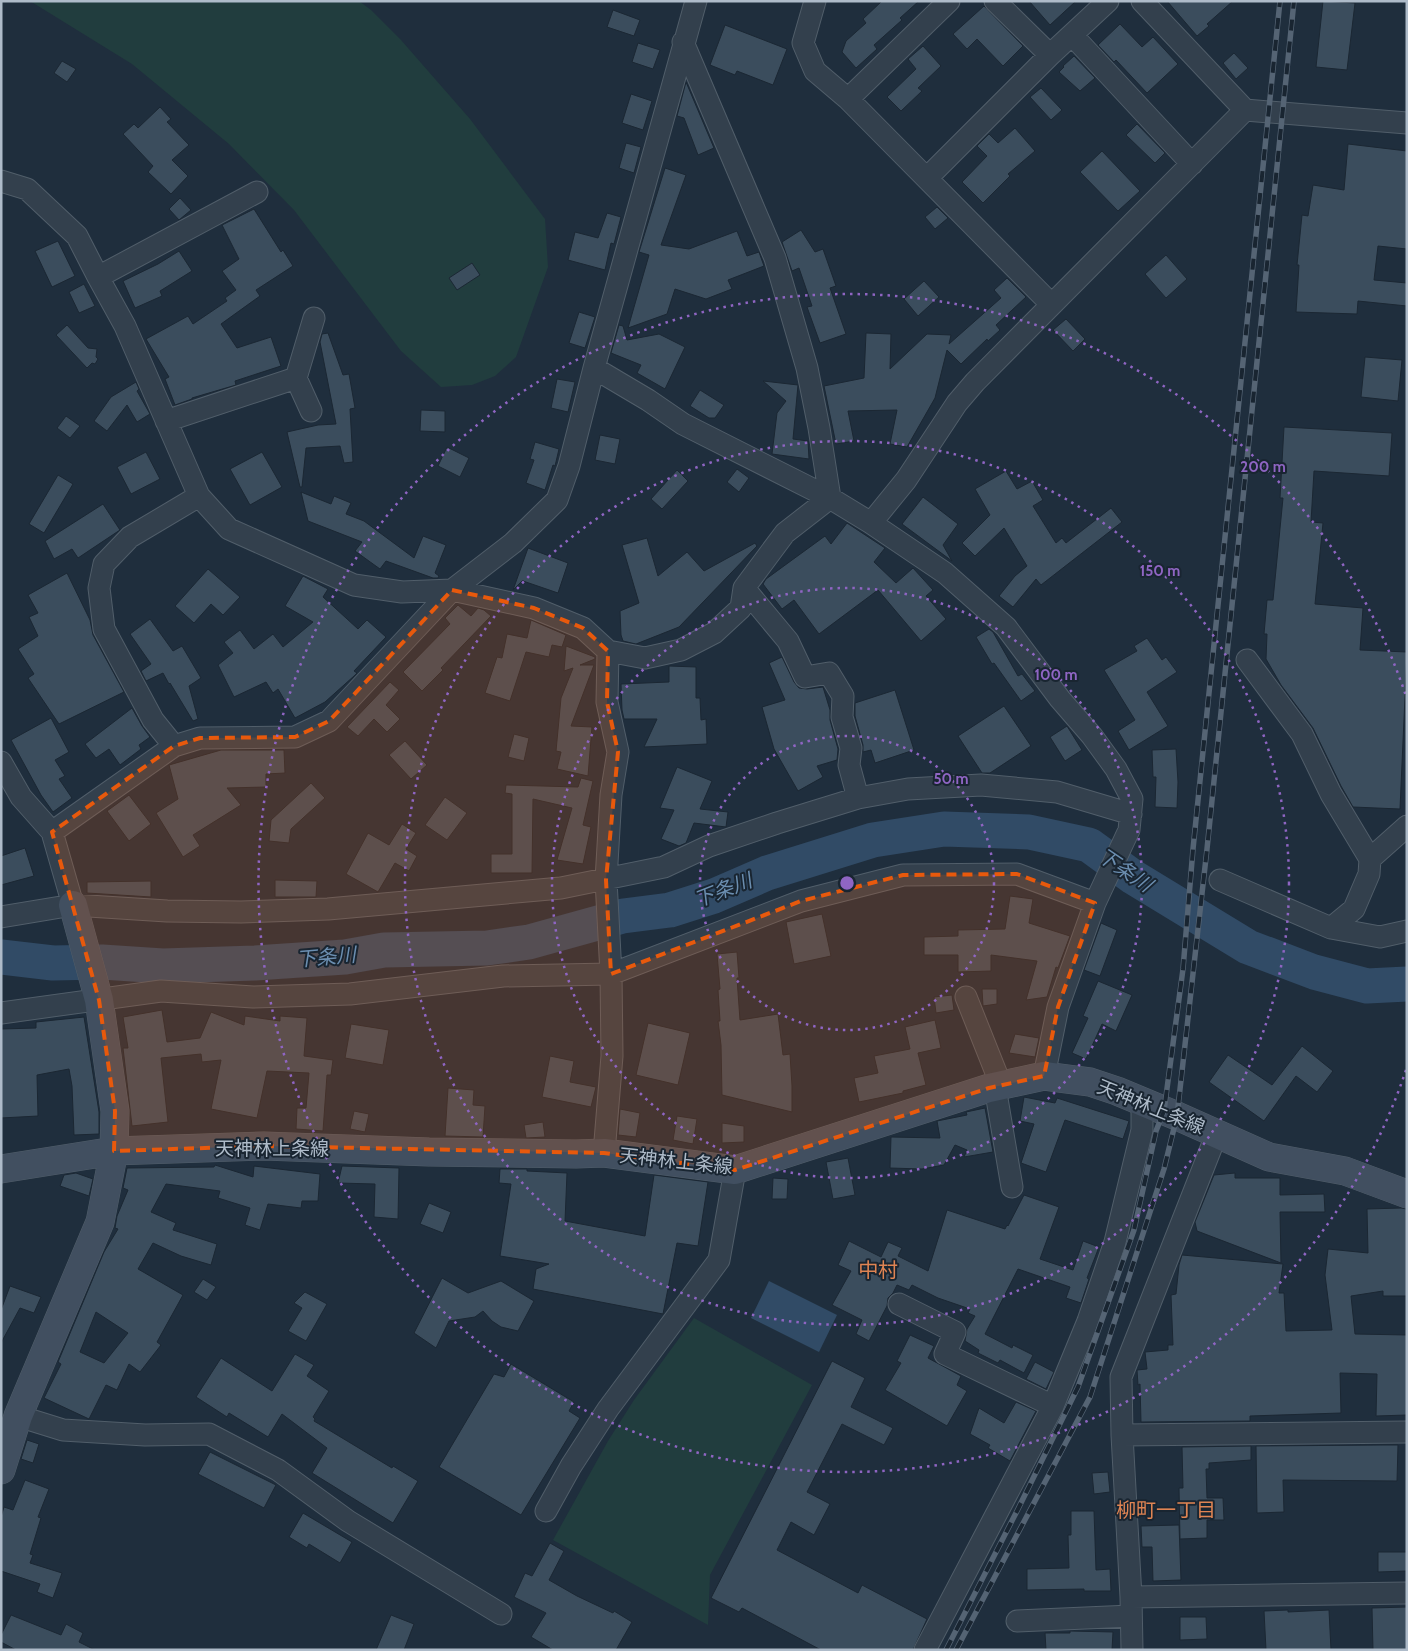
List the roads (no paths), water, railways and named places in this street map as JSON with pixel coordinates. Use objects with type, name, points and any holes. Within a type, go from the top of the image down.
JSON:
[{"type":"main road","points":[[1,1470],[18,1416],[100,1222],[114,1151],[115,1111],[99,1000],[73,905]]},
{"type":"main road","name":"天神林上条線","points":[[1,1169],[114,1151],[264,1146],[439,1152],[604,1153],[735,1170],[998,1086],[1044,1076],[1090,1082],[1142,1101],[1269,1157],[1345,1171],[1407,1194]]},
{"type":"street","points":[[52,832],[174,746],[200,738],[295,737],[329,721],[452,590],[513,543],[557,500],[569,466],[594,368],[696,1]]},
{"type":"street","points":[[815,1],[803,44],[815,71],[848,99],[1051,304]]},
{"type":"street","points":[[848,99],[950,1]]},
{"type":"street","points":[[995,1],[1050,55]]},
{"type":"street","points":[[927,178],[1050,55],[1108,1]]},
{"type":"street","points":[[1142,1],[1245,110],[1407,123]]},
{"type":"street","points":[[1072,35],[1192,164]]},
{"type":"street","points":[[684,42],[775,258],[807,368],[830,498]]},
{"type":"street","points":[[871,523],[906,480],[957,403],[975,382],[1245,110]]},
{"type":"street","points":[[1,180],[27,189],[77,236],[125,326],[199,496],[229,529],[354,585],[402,592],[452,590],[534,608],[583,628],[608,652],[645,658],[681,650],[714,633],[741,608],[744,588],[785,533],[830,498]]},
{"type":"street","points":[[98,277],[257,192]]},
{"type":"street","points":[[310,411],[296,378],[314,318]]},
{"type":"street","points":[[594,368],[648,400],[683,424],[830,498],[945,573],[1006,627],[1060,699],[1092,736],[1116,768],[1132,799],[1130,822],[1095,903],[1058,1007],[1044,1076]]},
{"type":"street","points":[[166,421],[296,378]]},
{"type":"street","points":[[174,746],[153,720],[104,629],[99,588],[104,564],[130,537],[199,496]]},
{"type":"street","points":[[744,588],[788,641],[805,677],[830,673],[843,696],[842,717],[851,748],[849,765],[858,798]]},
{"type":"street","points":[[604,1153],[612,1056],[611,974],[606,880],[611,795],[618,752],[607,702],[608,652]]},
{"type":"street","points":[[1247,660],[1302,734],[1331,794],[1370,859],[1369,874],[1354,909],[1331,928]]},
{"type":"street","points":[[1,762],[21,797],[52,832],[73,905]]},
{"type":"street","points":[[1,917],[73,905],[167,911],[241,912],[328,909],[561,888],[664,867],[709,846],[858,798],[908,790],[981,785],[1057,792],[1130,822]]},
{"type":"street","points":[[1370,859],[1407,826]]},
{"type":"street","points":[[1,1013],[162,991],[253,997],[350,994],[503,976],[611,974],[801,900],[903,876],[1017,874],[1095,903]]},
{"type":"street","points":[[1220,880],[1331,928],[1380,937],[1407,930]]},
{"type":"street","points":[[966,997],[998,1086],[1012,1187]]},
{"type":"street","points":[[925,1650],[1053,1406],[1088,1321],[1114,1242],[1142,1130],[1142,1101]]},
{"type":"street","points":[[1132,1650],[1121,1377],[1217,1133]]},
{"type":"street","points":[[546,1511],[571,1466],[608,1409],[719,1260],[735,1170]]},
{"type":"street","points":[[899,1304],[955,1332],[945,1354],[1053,1406]]},
{"type":"street","points":[[18,1416],[63,1430],[145,1435],[209,1434],[278,1470],[348,1521],[501,1614]]},
{"type":"street","points":[[1122,1435],[1407,1432]]},
{"type":"street","points":[[1017,1621],[1131,1606],[1407,1593]]},
{"type":"water","points":[[769,1281],[837,1315],[819,1352],[751,1318]]},
{"type":"waterway","name":"下条川","points":[[1,957],[53,963],[102,962],[163,966],[255,963],[345,957],[384,950],[487,948],[529,942],[623,916],[670,910],[714,896],[767,873],[873,840],[944,829],[1029,832],[1089,845],[1133,877],[1248,947],[1314,972],[1367,986],[1407,984]]},
{"type":"railway","points":[[946,1650],[1078,1387],[1134,1230],[1156,1131],[1164,1111],[1183,969],[1193,849],[1280,1]]},
{"type":"railway","points":[[956,1650],[1090,1397],[1164,1169],[1177,1116],[1207,849],[1294,1]]},
{"type":"district","name":"中村","points":[[878,1270]]},
{"type":"district","name":"柳町一丁目","points":[[1166,1510]]}]
